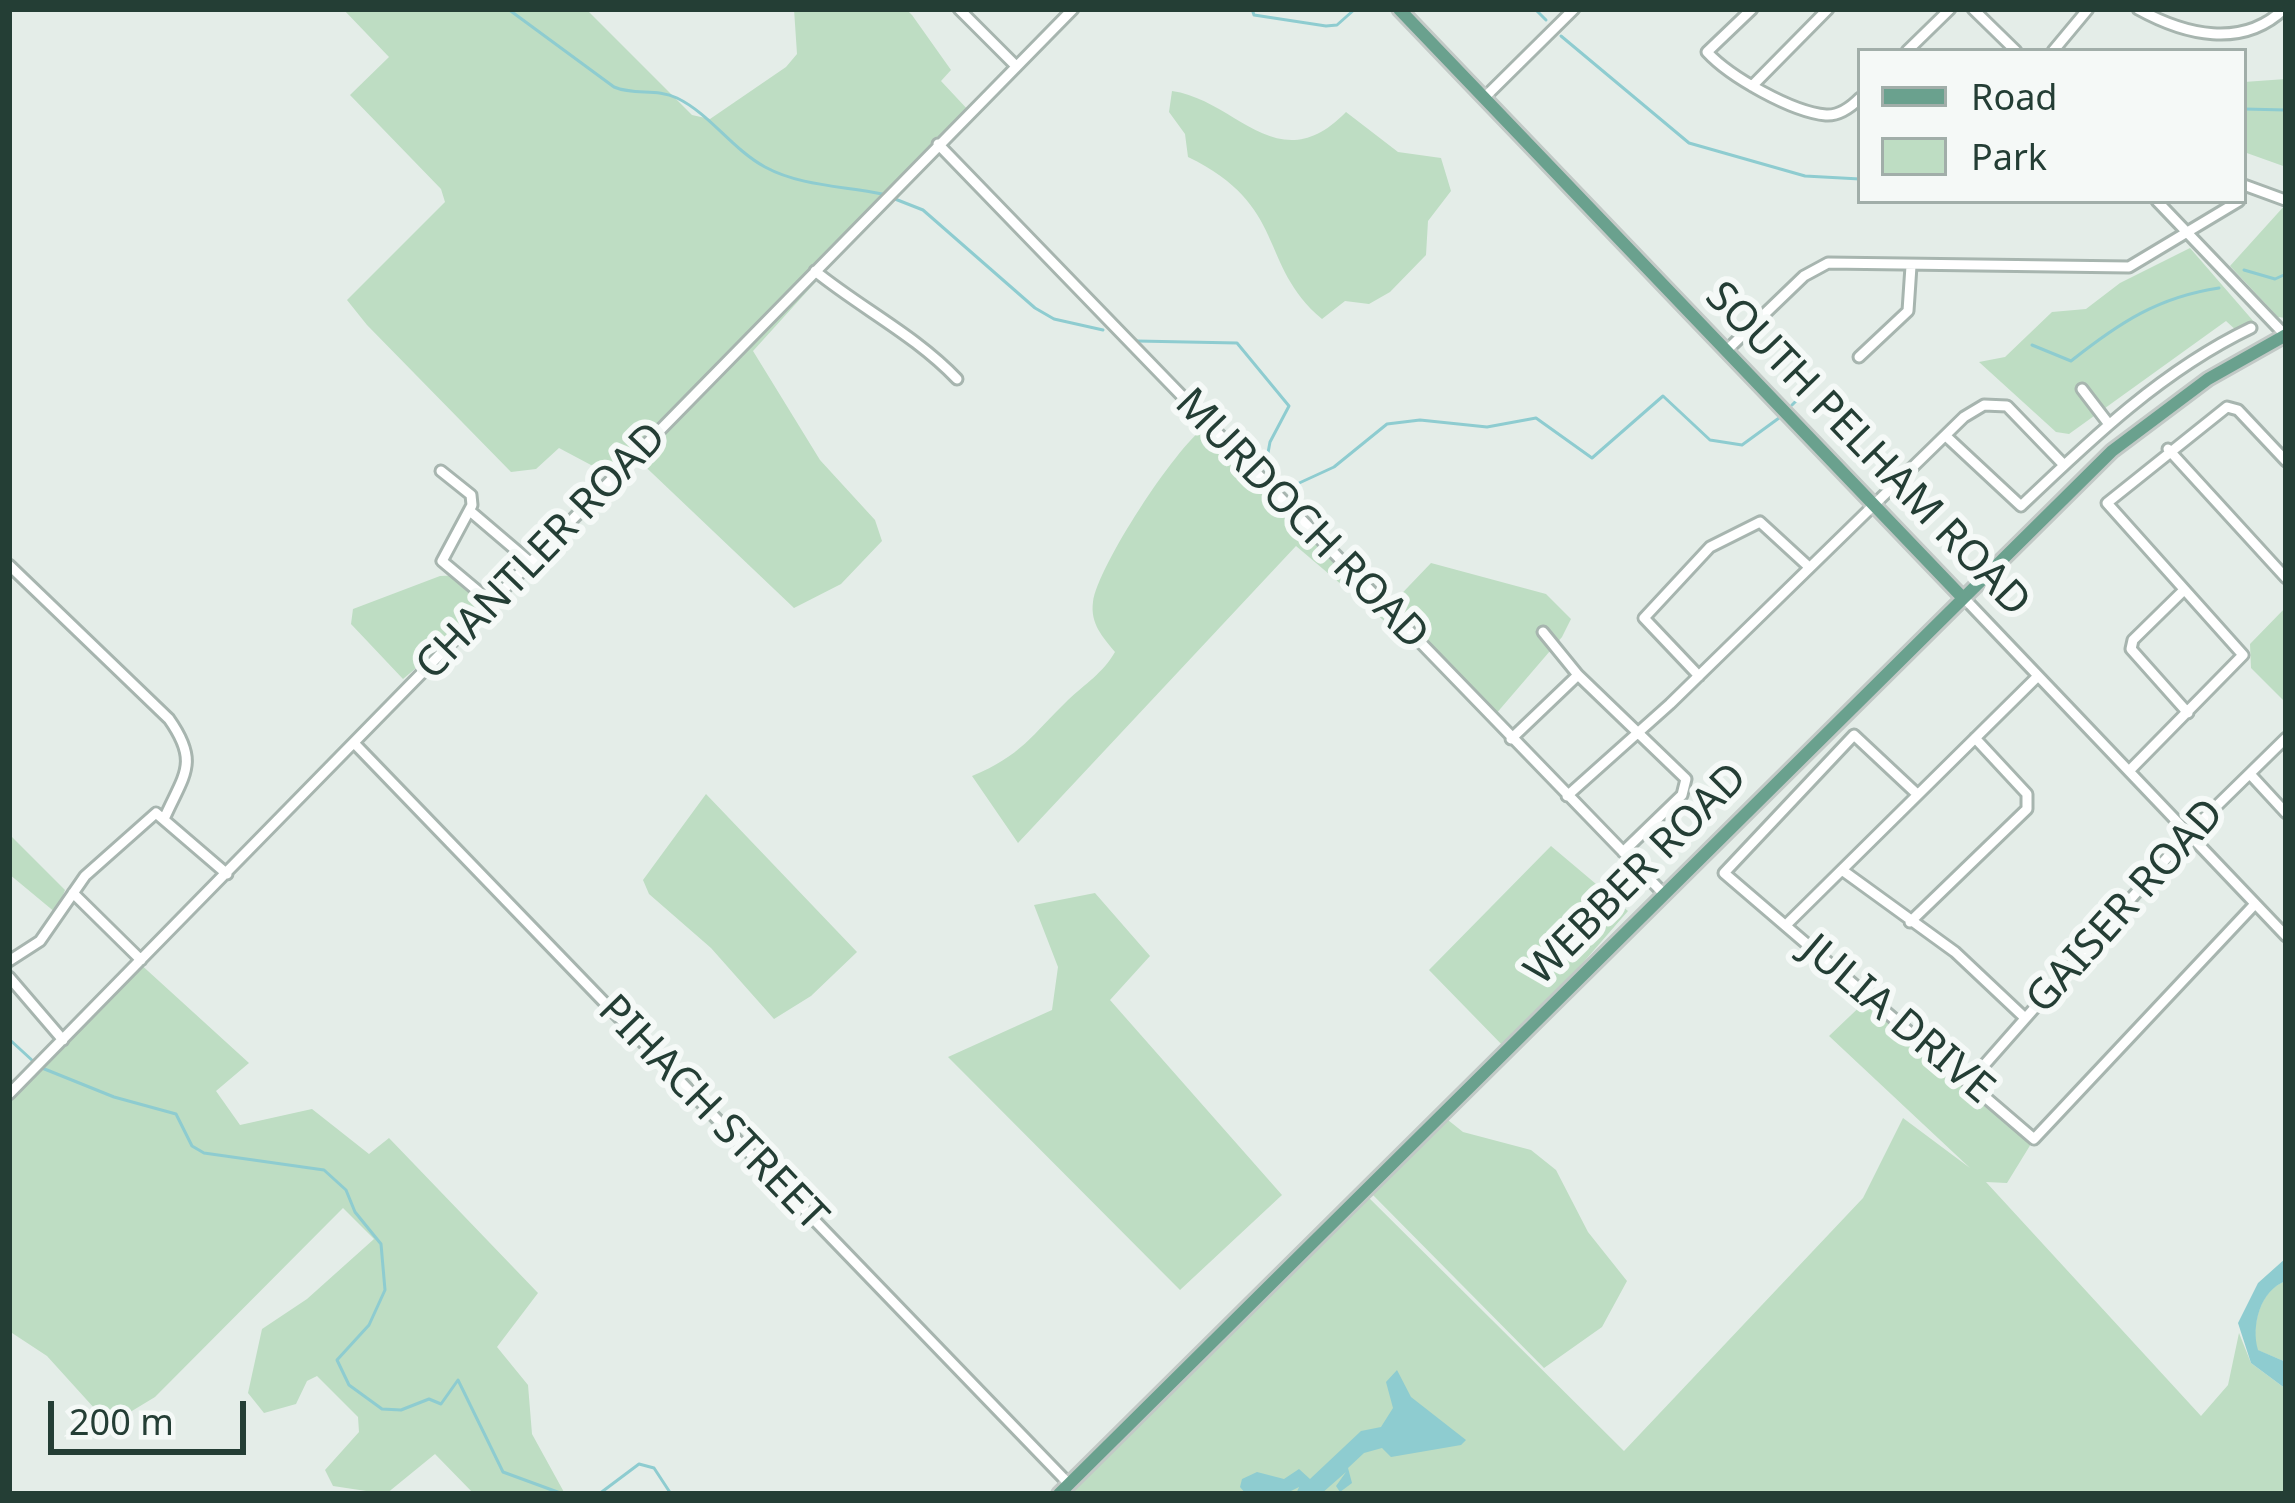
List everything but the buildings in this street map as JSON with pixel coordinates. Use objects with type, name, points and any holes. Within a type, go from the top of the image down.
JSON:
[{"type":"main road","name":"SOUTH PELHAM ROAD","points":[[1399,9],[1962,596]]},
{"type":"main road","name":"WEBBER ROAD","points":[[1064,1489],[1962,596],[2143,425],[2286,335]]},
{"type":"street","points":[[959,9],[1016,66]]},
{"type":"street","name":"CHANTLER ROAD","points":[[9,1094],[1073,9]]},
{"type":"street","points":[[1485,98],[1574,9]]},
{"type":"street","points":[[1752,9],[1707,52],[1726,74],[1827,115],[1857,101]]},
{"type":"street","points":[[1753,86],[1828,9]]},
{"type":"street","points":[[1910,48],[1950,9]]},
{"type":"street","points":[[1973,9],[2013,48]]},
{"type":"street","points":[[2056,48],[2088,9]]},
{"type":"street","points":[[2138,9],[2177,27],[2231,35],[2265,25],[2284,9]]},
{"type":"street","name":"MURDOCH ROAD","points":[[938,144],[1665,895]]},
{"type":"street","points":[[2247,192],[2285,200]]},
{"type":"street","points":[[2160,204],[2286,335]]},
{"type":"street","points":[[1726,351],[1814,267],[2129,267],[2227,204]]},
{"type":"street","points":[[1858,357],[1908,311],[1911,266]]},
{"type":"street","points":[[815,271],[868,314],[923,344],[957,379]]},
{"type":"street","points":[[1948,437],[2021,506],[2108,423],[2219,343],[2251,328]]},
{"type":"street","points":[[2083,388],[2108,423]]},
{"type":"street","points":[[1567,796],[1984,405],[2007,406],[2064,465]]},
{"type":"street","points":[[2128,771],[2243,655],[2107,505],[2168,449],[2233,407],[2286,461]]},
{"type":"street","points":[[2168,449],[2286,578]]},
{"type":"street","points":[[440,471],[471,495],[470,511],[442,560],[492,603]]},
{"type":"street","points":[[470,511],[531,563]]},
{"type":"street","points":[[1699,676],[1644,618],[1710,547],[1760,522],[1809,567]]},
{"type":"street","points":[[9,565],[169,719],[188,745],[190,762],[164,819]]},
{"type":"street","points":[[2184,590],[2132,640],[2131,649],[2188,713]]},
{"type":"street","name":"SOUTH PELHAM ROAD","points":[[1962,596],[2286,936]]},
{"type":"street","points":[[1543,632],[1578,675],[1686,779],[1686,787],[1623,853]]},
{"type":"street","points":[[1511,739],[1578,675]]},
{"type":"street","points":[[1786,925],[2038,676]]},
{"type":"street","name":"JULIA DRIVE","points":[[1917,794],[1854,735],[1724,873],[1971,1080],[2034,1139],[2042,1136],[2255,904]]},
{"type":"street","points":[[1910,922],[2027,809],[2027,794],[1975,738]]},
{"type":"street","name":"GAISER ROAD","points":[[1971,1080],[2188,834],[2286,739]]},
{"type":"street","name":"PIHACH STREET","points":[[355,744],[1064,1489]]},
{"type":"street","points":[[2250,774],[2286,812]]},
{"type":"street","points":[[9,961],[40,941],[73,893],[156,813],[226,874]]},
{"type":"street","points":[[1842,870],[1955,952],[2025,1018]]},
{"type":"street","points":[[73,893],[141,960]]},
{"type":"street","points":[[9,977],[63,1040]]},
{"type":"green space","points":[[343,9],[586,9],[692,115],[710,119],[786,67],[797,54],[794,9],[906,9],[912,15],[951,70],[941,81],[970,112],[753,351],[820,460],[875,520],[882,541],[841,584],[794,608],[632,454],[606,473],[559,448],[536,469],[511,472],[367,325],[347,300],[445,202],[441,189],[350,95],[389,57]]},
{"type":"green space","points":[[2286,79],[2286,167],[2247,153],[2247,82]]},
{"type":"green space","points":[[1172,91],[1195,97],[1278,138],[1299,140],[1322,132],[1346,112],[1398,152],[1441,158],[1451,191],[1428,221],[1426,255],[1390,292],[1369,304],[1345,301],[1322,319],[1288,277],[1258,215],[1242,195],[1188,157],[1185,134],[1169,112]]},
{"type":"green space","points":[[2286,204],[2286,318],[2278,317],[2230,266]]},
{"type":"green space","points":[[2190,248],[2255,323],[2238,332],[2226,321],[2069,434],[2056,432],[1979,362],[2005,357],[2052,312],[2086,309],[2120,283]]},
{"type":"green space","points":[[1205,427],[1386,610],[1431,563],[1546,594],[1571,619],[1562,637],[1495,715],[1296,546],[1018,843],[972,776],[1025,744],[1110,660],[1115,652],[1093,617],[1098,585],[1158,482]]},
{"type":"green space","points":[[463,575],[487,597],[471,622],[403,679],[351,624],[353,609],[440,576]]},
{"type":"green space","points":[[2286,607],[2286,703],[2251,668],[2250,644]]},
{"type":"green space","points":[[706,794],[857,952],[811,996],[774,1019],[711,948],[649,894],[643,880]]},
{"type":"green space","points":[[9,834],[65,890],[56,913],[9,874]]},
{"type":"green space","points":[[1551,846],[1628,911],[1507,1050],[1429,970]]},
{"type":"green space","points":[[1095,893],[1150,956],[1110,1000],[1282,1195],[1180,1290],[948,1057],[1052,1010],[1058,967],[1034,905]]},
{"type":"green space","points":[[137,961],[249,1063],[216,1091],[240,1125],[312,1109],[369,1154],[389,1138],[538,1293],[497,1347],[528,1385],[532,1434],[565,1494],[474,1494],[435,1454],[386,1494],[333,1486],[325,1470],[359,1432],[358,1417],[317,1376],[307,1381],[296,1404],[264,1413],[248,1393],[262,1329],[307,1299],[374,1239],[343,1208],[155,1397],[117,1420],[95,1409],[47,1356],[9,1331],[9,1079],[14,1085]]},
{"type":"green space","points":[[1871,996],[2034,1139],[2007,1183],[1986,1182],[2201,1416],[2228,1385],[2239,1333],[2251,1363],[2286,1389],[2285,1494],[1059,1494],[1359,1188],[1624,1451],[1863,1198],[1903,1118],[1970,1168],[1829,1036]]},
{"type":"green space","points":[[1443,1116],[1463,1132],[1531,1150],[1556,1170],[1588,1232],[1627,1281],[1602,1327],[1544,1368],[1368,1190]]},
{"type":"green space","points":[[2286,1281],[2286,1362],[2257,1350],[2255,1330],[2264,1300]]},
{"type":"water","points":[[2286,1258],[2286,1281],[2264,1300],[2256,1330],[2258,1350],[2286,1362],[2286,1389],[2251,1363],[2238,1323],[2258,1283]]},
{"type":"water","points":[[1397,1370],[1411,1397],[1466,1440],[1461,1445],[1391,1457],[1382,1448],[1364,1453],[1348,1468],[1352,1483],[1340,1492],[1336,1486],[1346,1472],[1321,1494],[1296,1494],[1299,1487],[1285,1494],[1246,1494],[1240,1487],[1242,1479],[1257,1472],[1284,1479],[1299,1469],[1310,1479],[1361,1431],[1381,1427],[1393,1408],[1386,1382]]},
{"type":"waterway","points":[[508,9],[614,87],[669,95],[689,105],[765,167],[807,182],[882,194]]},
{"type":"waterway","points":[[1252,9],[1254,15],[1326,26],[1337,25],[1355,9]]},
{"type":"waterway","points":[[1535,9],[1546,20]]},
{"type":"waterway","points":[[1561,36],[1689,143],[1805,176],[1857,179]]},
{"type":"waterway","points":[[2247,109],[2286,110]]},
{"type":"waterway","points":[[895,199],[923,210],[1035,308],[1054,319],[1103,330]]},
{"type":"waterway","points":[[2244,270],[2275,279],[2286,274]]},
{"type":"waterway","points":[[2032,345],[2071,361],[2140,314],[2177,298],[2219,288]]},
{"type":"waterway","points":[[1137,341],[1237,343],[1289,406],[1270,442],[1265,469],[1284,490],[1334,467],[1387,424],[1420,420],[1487,427],[1536,418],[1592,458],[1663,396],[1710,440],[1742,445],[1779,418]]},
{"type":"waterway","points":[[1792,405],[1810,387]]},
{"type":"waterway","points":[[9,1039],[34,1062]]},
{"type":"waterway","points":[[42,1068],[114,1097],[176,1114],[192,1146],[204,1153],[324,1170],[346,1190],[355,1212],[381,1244],[385,1290],[369,1325],[337,1360],[349,1385],[382,1409],[401,1410],[429,1399],[441,1404],[458,1380],[503,1472],[563,1494]]},
{"type":"waterway","points":[[599,1494],[639,1464],[654,1468],[671,1494]]}]
